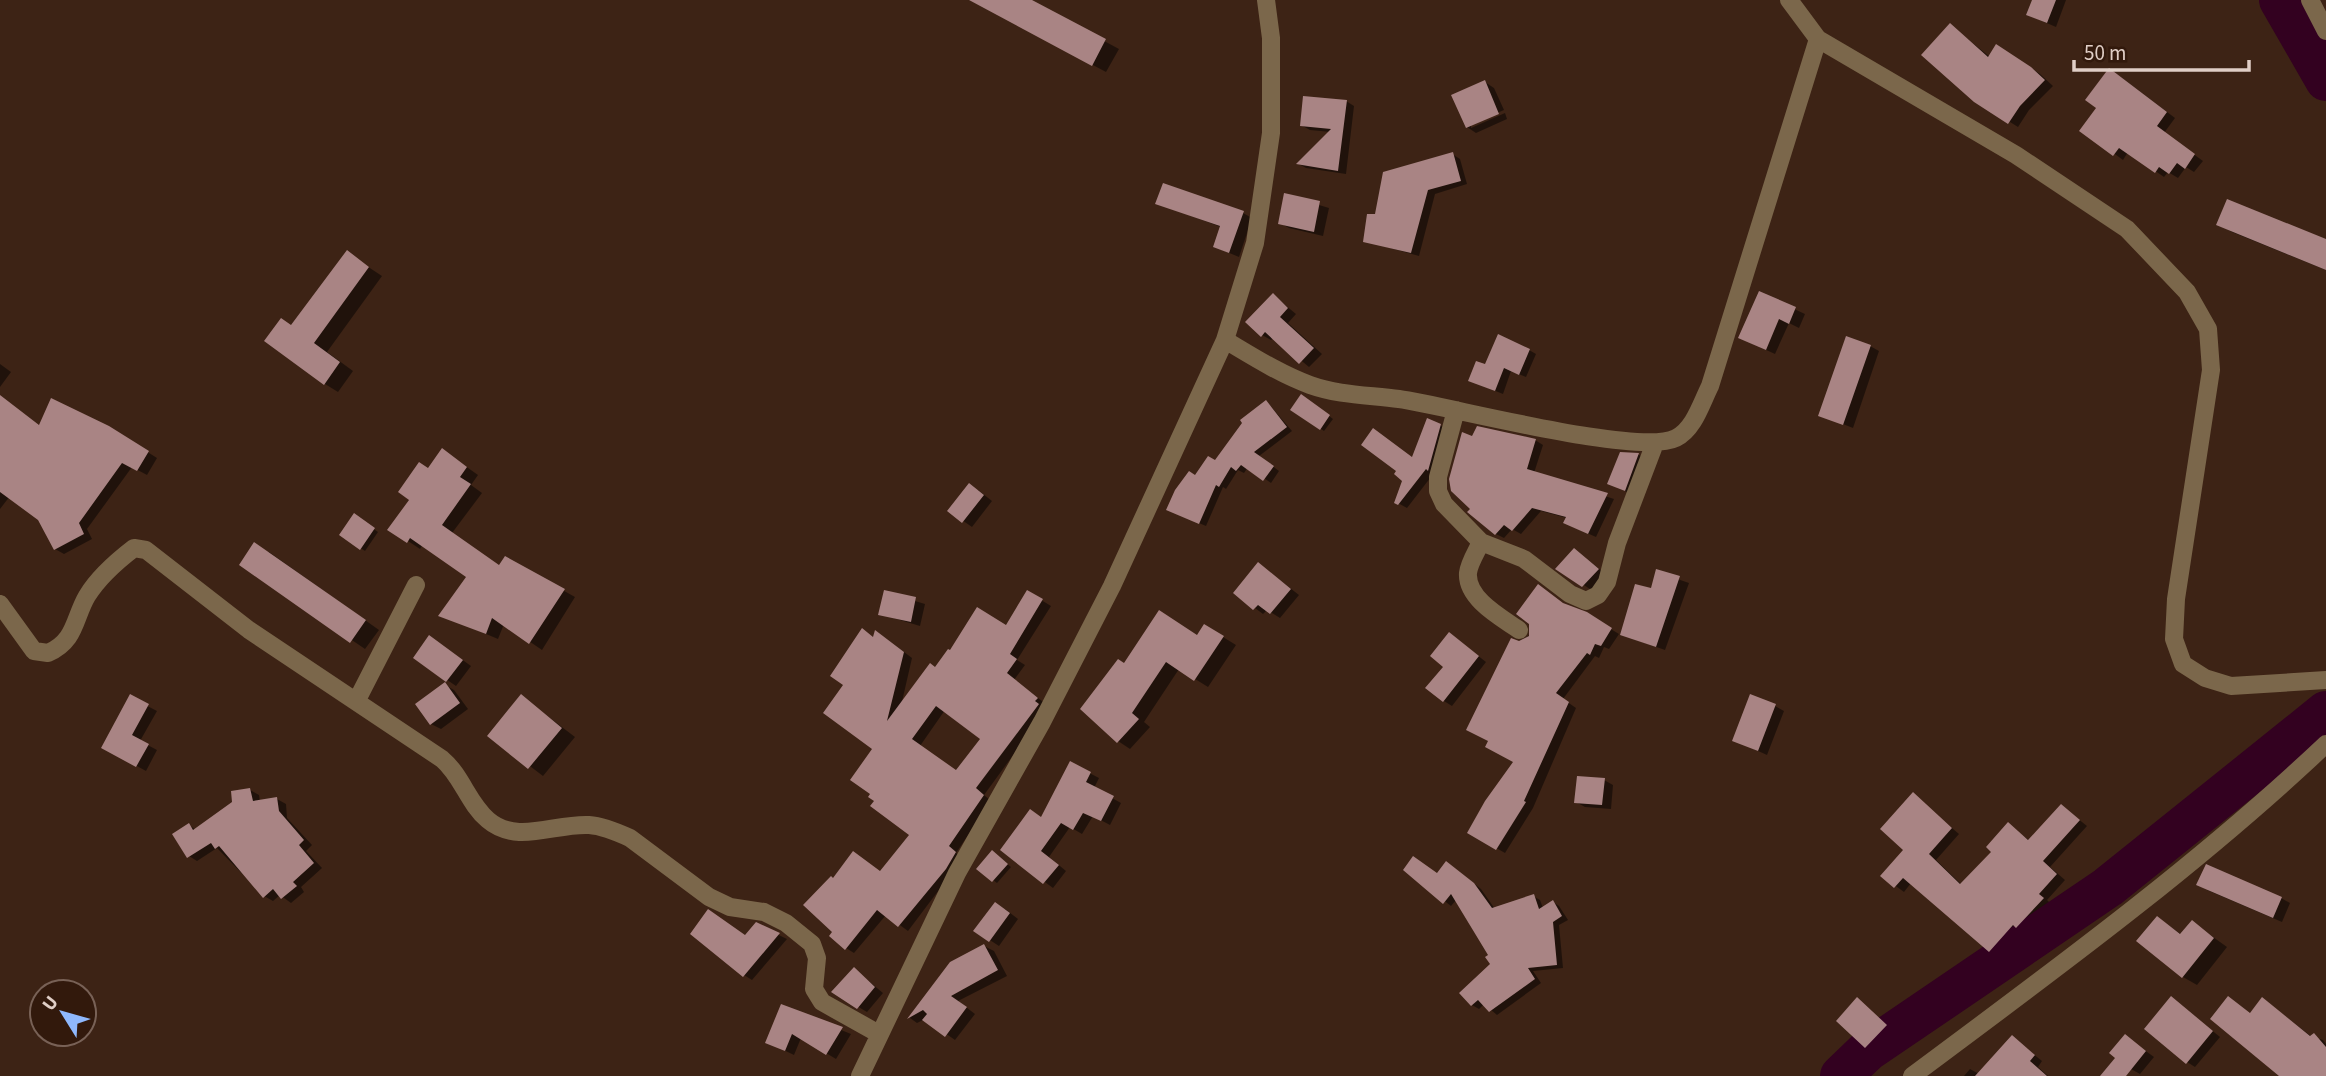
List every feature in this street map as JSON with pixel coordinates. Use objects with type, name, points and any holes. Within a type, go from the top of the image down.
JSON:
[{"type":"street","points":[[860,1076],[957,873],[1042,723],[1112,586],[1225,340],[1255,243],[1271,133],[1271,38],[1266,0]]},
{"type":"street","points":[[1789,0],[1818,39],[2070,189],[2127,229],[2187,292],[2208,329],[2211,370],[2176,599],[2174,639],[2183,664],[2205,678],[2231,686],[2326,680]]},
{"type":"street","points":[[2309,0],[2326,32]]},
{"type":"street","points":[[1225,340],[1310,385],[1456,410],[1494,421],[1655,443],[1674,440],[1687,432],[1710,386],[1818,39]]},
{"type":"street","points":[[1456,410],[1438,477],[1438,491],[1455,518],[1481,542],[1524,559],[1570,594],[1586,601],[1598,595],[1608,582],[1616,543],[1655,443]]},
{"type":"street","points":[[1481,542],[1468,573],[1470,584],[1478,598],[1519,630]]},
{"type":"street","points":[[0,604],[34,651],[48,653],[69,638],[85,601],[101,578],[128,552],[139,548],[249,630],[357,699],[450,766],[477,808],[499,827],[527,832],[584,825],[616,831],[631,838],[715,901],[777,917],[811,944],[817,958],[814,989],[822,1002],[879,1034]]},
{"type":"street","points":[[357,699],[416,585]]},
{"type":"street","points":[[1912,1076],[2145,898],[2286,782],[2326,744]]},
{"type":"building","points":[[969,0],[1032,0],[1106,39],[1092,66]]},
{"type":"building","points":[[2032,0],[2056,0],[2047,23],[2026,15]]},
{"type":"building","points":[[1950,23],[1988,57],[1996,44],[2031,67],[2045,80],[2020,106],[2008,124],[1974,102],[1921,55]]},
{"type":"building","points":[[2109,68],[2167,112],[2157,126],[2195,154],[2185,169],[2177,163],[2169,174],[2159,167],[2155,173],[2119,148],[2113,156],[2079,131],[2096,108],[2085,100]]},
{"type":"building","points":[[1485,80],[1499,114],[1466,128],[1451,95]]},
{"type":"building","points":[[1303,96],[1347,100],[1338,171],[1296,164],[1331,129],[1300,126]]},
{"type":"building","points":[[1453,152],[1461,181],[1428,190],[1411,253],[1363,242],[1367,214],[1375,214],[1383,172]]},
{"type":"building","points":[[1163,183],[1244,211],[1229,253],[1213,247],[1220,226],[1155,204]]},
{"type":"building","points":[[1284,193],[1320,201],[1314,232],[1278,224]]},
{"type":"building","points":[[2227,199],[2326,239],[2326,270],[2216,225]]},
{"type":"building","points":[[347,250],[369,267],[314,343],[340,362],[324,385],[264,341],[281,318],[291,325]]},
{"type":"building","points":[[1759,291],[1796,307],[1789,324],[1779,319],[1766,350],[1738,338]]},
{"type":"building","points":[[1273,293],[1288,308],[1280,317],[1314,348],[1299,364],[1265,332],[1261,337],[1245,322]]},
{"type":"building","points":[[1498,334],[1530,349],[1519,375],[1504,368],[1495,391],[1468,381],[1476,361],[1485,364]]},
{"type":"building","points":[[1846,336],[1871,345],[1843,425],[1818,416]]},
{"type":"building","points":[[1301,394],[1330,415],[1320,430],[1290,410]]},
{"type":"building","points":[[0,395],[39,425],[51,398],[109,426],[149,451],[137,471],[122,463],[79,523],[84,534],[54,550],[38,520],[0,492]]},
{"type":"building","points":[[1266,400],[1287,427],[1254,452],[1274,466],[1263,481],[1241,465],[1236,471],[1231,467],[1219,487],[1216,485],[1199,524],[1166,510],[1175,490],[1189,471],[1195,475],[1208,456],[1215,460],[1242,423],[1240,420]]},
{"type":"building","points":[[1427,418],[1441,424],[1428,471],[1426,469],[1398,505],[1394,503],[1402,481],[1394,474],[1396,471],[1361,445],[1373,428],[1412,457]]},
{"type":"building","points":[[1477,426],[1536,439],[1527,469],[1608,493],[1588,534],[1563,523],[1566,517],[1532,508],[1512,531],[1504,525],[1495,535],[1467,512],[1470,509],[1451,491],[1449,479],[1462,432],[1472,436]]},
{"type":"building","points":[[442,448],[467,467],[460,477],[471,484],[442,525],[499,565],[505,556],[565,589],[529,644],[492,618],[486,634],[438,616],[466,577],[410,538],[407,543],[387,530],[409,500],[398,492],[419,462],[428,468]]},
{"type":"building","points":[[1620,452],[1639,453],[1625,491],[1607,484]]},
{"type":"building","points":[[969,483],[984,495],[962,523],[947,511]]},
{"type":"building","points":[[354,513],[375,528],[360,550],[339,535]]},
{"type":"building","points":[[254,542],[366,620],[350,643],[239,565]]},
{"type":"building","points":[[1574,548],[1599,569],[1582,587],[1555,569]]},
{"type":"building","points":[[1258,562],[1291,589],[1270,614],[1258,605],[1253,610],[1233,593]]},
{"type":"building","points":[[1656,569],[1680,576],[1656,647],[1620,635],[1635,584],[1651,588]]},
{"type":"building","points":[[1538,584],[1563,603],[1587,612],[1612,628],[1601,646],[1595,644],[1590,655],[1587,653],[1556,693],[1569,702],[1524,801],[1526,802],[1496,850],[1467,833],[1485,801],[1513,762],[1485,747],[1488,741],[1466,730],[1511,638],[1519,641],[1529,636],[1529,624],[1516,614]]},
{"type":"building","points":[[884,590],[916,597],[911,622],[878,615]]},
{"type":"building","points":[[1027,590],[1043,599],[1010,654],[1017,659],[1007,673],[1038,698],[1035,701],[1039,704],[976,788],[984,795],[949,846],[956,852],[946,869],[898,927],[877,910],[845,950],[829,936],[832,932],[803,905],[831,876],[833,878],[853,851],[880,871],[909,835],[870,806],[874,801],[868,797],[870,794],[850,780],[872,749],[823,713],[843,685],[830,676],[862,628],[873,637],[875,630],[904,652],[887,721],[930,663],[935,667],[948,649],[950,650],[977,607],[1006,625]],"holes":[[[936,706],[980,739],[956,770],[912,739]]]},
{"type":"building","points":[[1159,610],[1197,635],[1204,624],[1224,636],[1194,681],[1166,662],[1132,713],[1139,719],[1117,743],[1080,709],[1118,659],[1124,663]]},
{"type":"building","points":[[1449,632],[1479,656],[1443,702],[1425,688],[1443,667],[1430,656]]},
{"type":"building","points":[[429,635],[463,660],[446,682],[413,658]]},
{"type":"building","points":[[445,682],[460,703],[430,725],[415,704]]},
{"type":"building","points":[[130,694],[149,704],[132,735],[149,744],[136,767],[101,748]]},
{"type":"building","points":[[521,694],[562,728],[528,769],[487,736]]},
{"type":"building","points":[[1750,694],[1776,704],[1758,751],[1732,741]]},
{"type":"building","points":[[1070,761],[1091,772],[1086,782],[1114,796],[1101,821],[1083,813],[1073,830],[1061,823],[1041,851],[1059,865],[1043,884],[1000,850],[1030,809],[1041,817]]},
{"type":"building","points":[[1577,776],[1605,778],[1602,805],[1574,803]]},
{"type":"building","points":[[250,788],[253,801],[277,797],[279,811],[304,840],[299,845],[314,863],[293,882],[297,886],[281,899],[273,889],[263,898],[219,846],[215,849],[211,843],[187,858],[172,834],[189,823],[193,830],[232,802],[231,791]]},
{"type":"building","points":[[1913,792],[1952,828],[1929,854],[1960,884],[1991,852],[1986,847],[2008,822],[2028,840],[2061,804],[2080,820],[2043,861],[2057,874],[2039,894],[2044,898],[2016,928],[2013,925],[1989,952],[1903,878],[1894,888],[1880,876],[1903,850],[1880,829]]},
{"type":"building","points":[[992,850],[1008,864],[992,882],[976,869]]},
{"type":"building","points":[[1413,856],[1437,873],[1446,861],[1474,883],[1492,908],[1534,894],[1539,909],[1553,900],[1562,916],[1553,922],[1557,965],[1528,968],[1535,979],[1489,1012],[1478,1000],[1471,1006],[1459,993],[1490,964],[1485,957],[1488,955],[1451,894],[1443,904],[1403,870]]},
{"type":"building","points":[[2206,864],[2282,897],[2273,918],[2196,885]]},
{"type":"building","points":[[995,902],[1010,913],[989,942],[973,931]]},
{"type":"building","points":[[708,909],[745,935],[756,922],[780,933],[743,977],[690,934]]},
{"type":"building","points":[[2157,916],[2180,934],[2192,920],[2214,938],[2182,978],[2136,941]]},
{"type":"building","points":[[984,944],[998,970],[951,996],[967,1007],[945,1037],[922,1020],[927,1014],[923,1010],[907,1019],[950,962]]},
{"type":"building","points":[[854,967],[875,987],[857,1009],[831,992]]},
{"type":"building","points":[[2171,996],[2213,1031],[2186,1064],[2144,1029]]},
{"type":"building","points":[[2228,996],[2250,1013],[2262,997],[2310,1036],[2314,1033],[2326,1047],[2326,1076],[2279,1076],[2210,1019]]},
{"type":"building","points":[[1857,997],[1887,1025],[1865,1048],[1836,1021]]},
{"type":"building","points":[[781,1004],[843,1027],[826,1055],[792,1034],[785,1051],[765,1043]]},
{"type":"building","points":[[2125,1034],[2146,1051],[2126,1076],[2100,1076],[2115,1058],[2109,1053]]},
{"type":"building","points":[[2012,1035],[2035,1055],[2030,1061],[2047,1076],[1975,1076]]},
{"type":"waterway","points":[[2280,0],[2326,80]]},
{"type":"waterway","points":[[1841,1076],[1867,1051],[2108,887],[2326,712]]}]
